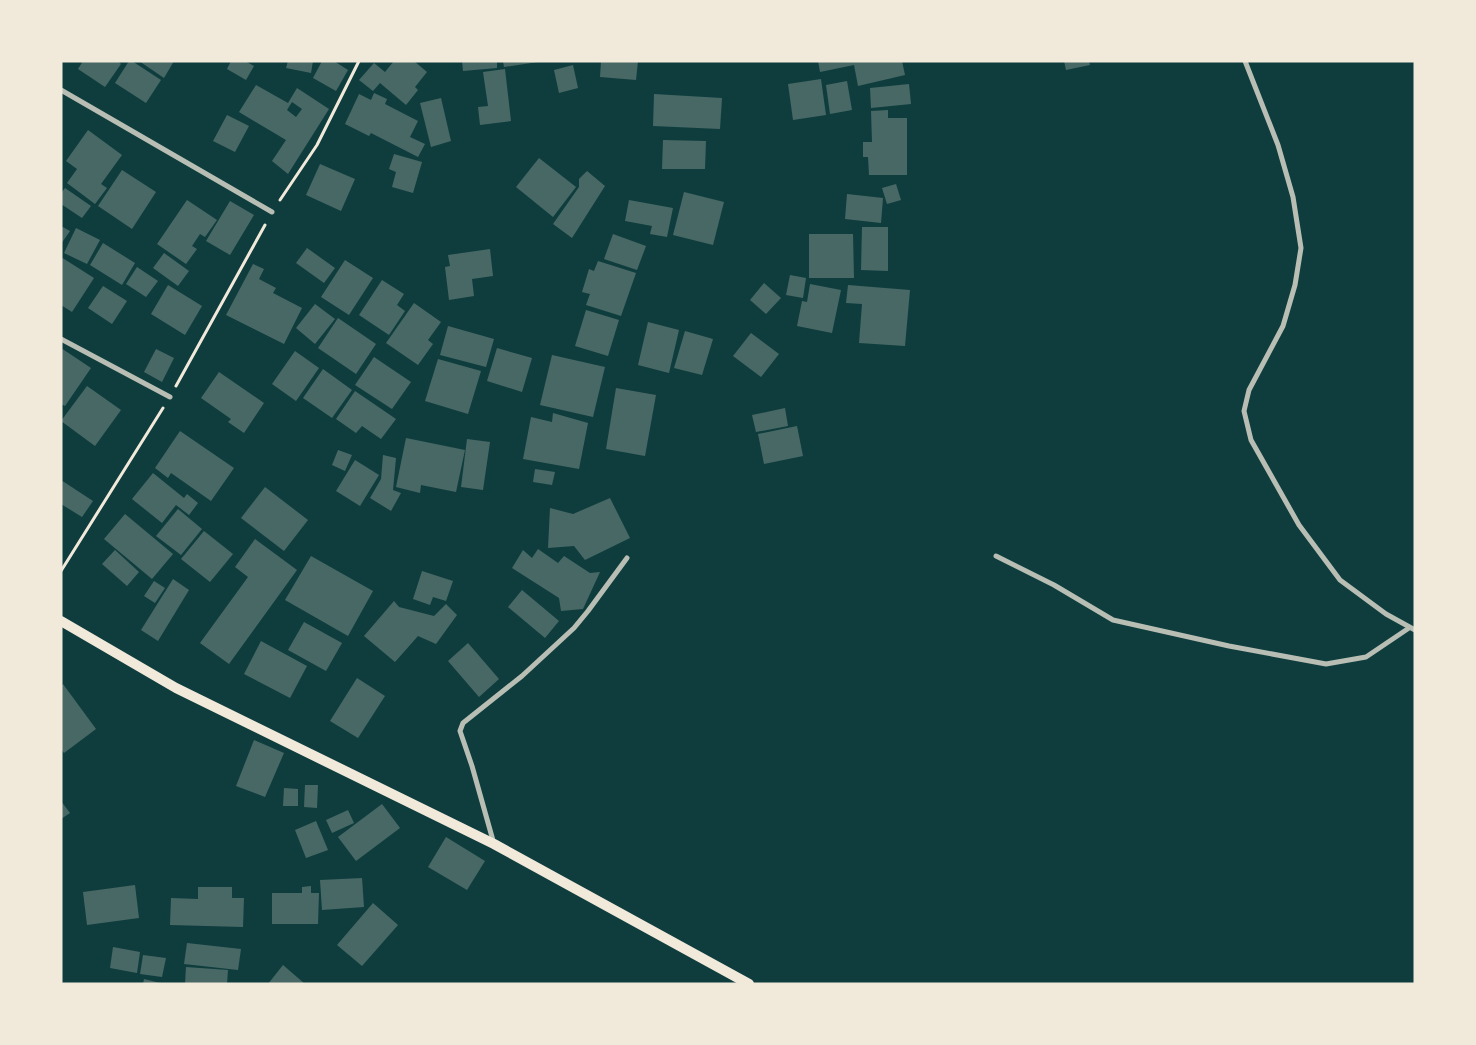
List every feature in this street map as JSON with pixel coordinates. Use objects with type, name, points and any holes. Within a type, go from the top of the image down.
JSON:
[{"type":"main road","points":[[61,621],[176,688],[494,844],[749,984]]},
{"type":"street","points":[[996,556],[1054,585],[1113,620],[1229,646],[1326,664],[1366,657],[1412,629],[1386,614],[1340,580],[1299,525],[1251,440],[1244,411],[1249,390],[1283,326],[1295,285],[1300,248],[1293,197],[1278,145],[1245,61]]},
{"type":"street","points":[[61,90],[272,212]]},
{"type":"street","points":[[61,339],[170,397]]},
{"type":"street","points":[[494,844],[460,731],[463,722],[522,676],[574,628],[627,558]]},
{"type":"path","points":[[61,571],[170,397],[272,212],[316,145],[359,61]]},
{"type":"building","points":[[83,61],[118,61],[121,64],[105,87],[78,69]]},
{"type":"building","points":[[129,61],[132,61],[161,80],[146,103],[115,83]]},
{"type":"building","points":[[139,61],[174,61],[164,78]]},
{"type":"building","points":[[231,61],[245,61],[254,66],[246,80],[227,69]]},
{"type":"building","points":[[288,61],[313,61],[311,73],[286,68]]},
{"type":"building","points":[[322,61],[334,61],[348,70],[336,91],[313,78]]},
{"type":"building","points":[[394,61],[414,61],[427,72],[415,87],[418,90],[406,105],[380,83],[373,91],[359,80],[374,63],[385,72]]},
{"type":"building","points":[[462,61],[497,61],[497,68],[463,71]]},
{"type":"building","points":[[503,61],[538,61],[538,62],[504,67]]},
{"type":"building","points":[[601,61],[638,61],[636,80],[600,77]]},
{"type":"building","points":[[818,61],[902,61],[905,75],[858,86],[854,65],[820,72]]},
{"type":"building","points":[[1064,61],[1089,61],[1090,65],[1066,70]]},
{"type":"building","points":[[573,65],[578,88],[559,93],[554,70]]},
{"type":"building","points":[[505,69],[511,121],[480,125],[478,107],[488,106],[483,72]]},
{"type":"building","points":[[821,79],[826,115],[793,120],[788,84]]},
{"type":"building","points":[[847,81],[852,110],[830,114],[826,85]]},
{"type":"building","points":[[909,84],[911,104],[871,108],[870,88]]},
{"type":"building","points":[[256,85],[288,103],[297,88],[329,109],[288,174],[272,161],[286,140],[239,112]],"holes":[[[292,102],[302,109],[296,117],[287,110]]]},
{"type":"building","points":[[374,93],[387,99],[385,104],[418,121],[410,137],[425,144],[418,157],[371,133],[369,136],[345,124],[359,94],[371,100]]},
{"type":"building","points":[[654,94],[722,98],[720,129],[653,126]]},
{"type":"building","points":[[441,98],[451,141],[431,147],[420,103]]},
{"type":"building","points":[[888,110],[888,118],[907,118],[907,175],[869,175],[868,157],[863,157],[863,142],[872,142],[871,111]]},
{"type":"building","points":[[227,115],[249,126],[235,152],[213,141]]},
{"type":"building","points":[[88,130],[122,155],[101,184],[107,188],[95,204],[67,183],[77,169],[66,161]]},
{"type":"building","points":[[663,140],[706,141],[705,169],[662,169]]},
{"type":"building","points":[[394,154],[422,162],[413,193],[392,187],[396,172],[389,169]]},
{"type":"building","points":[[539,158],[576,187],[553,217],[516,187]]},
{"type":"building","points":[[320,164],[355,179],[341,211],[306,195]]},
{"type":"building","points":[[122,170],[156,192],[132,229],[98,206]]},
{"type":"building","points":[[587,171],[605,186],[572,238],[553,224],[579,187],[579,179]]},
{"type":"building","points":[[896,184],[901,200],[887,204],[882,188]]},
{"type":"building","points":[[65,188],[91,206],[82,218],[61,204],[61,193]]},
{"type":"building","points":[[684,192],[724,202],[713,245],[673,235]]},
{"type":"building","points":[[847,194],[883,198],[881,223],[845,219]]},
{"type":"building","points":[[187,200],[217,220],[205,237],[200,234],[192,246],[197,249],[186,264],[157,244]]},
{"type":"building","points":[[629,200],[673,208],[667,237],[650,234],[652,226],[625,221]]},
{"type":"building","points":[[230,201],[254,215],[230,255],[206,241]]},
{"type":"building","points":[[61,226],[70,231],[61,244]]},
{"type":"building","points":[[862,227],[888,227],[888,271],[861,270]]},
{"type":"building","points":[[76,228],[100,240],[87,264],[64,253]]},
{"type":"building","points":[[613,234],[646,246],[637,270],[604,259]]},
{"type":"building","points":[[809,234],[853,234],[854,278],[809,278]]},
{"type":"building","points":[[103,243],[135,263],[122,285],[90,265]]},
{"type":"building","points":[[307,248],[335,268],[324,283],[296,263]]},
{"type":"building","points":[[490,249],[493,276],[472,279],[474,296],[449,300],[445,267],[450,266],[448,255]]},
{"type":"building","points":[[164,253],[189,271],[178,286],[153,268]]},
{"type":"building","points":[[61,257],[94,278],[72,312],[61,305]]},
{"type":"building","points":[[345,260],[373,278],[349,315],[321,297]]},
{"type":"building","points":[[598,261],[636,273],[621,316],[586,305],[590,294],[582,292],[589,269],[594,271]]},
{"type":"building","points":[[253,264],[264,269],[259,279],[276,288],[273,293],[302,308],[284,344],[226,315]]},
{"type":"building","points":[[137,267],[158,281],[146,297],[126,284]]},
{"type":"building","points":[[790,275],[806,278],[803,298],[786,295]]},
{"type":"building","points":[[382,280],[404,294],[397,305],[405,311],[389,335],[359,315]]},
{"type":"building","points":[[764,283],[781,298],[766,314],[750,300]]},
{"type":"building","points":[[810,284],[841,290],[832,333],[797,326],[802,301],[807,302]]},
{"type":"building","points":[[168,285],[202,306],[185,335],[151,314]]},
{"type":"building","points":[[848,285],[910,290],[905,346],[859,343],[862,304],[846,303]]},
{"type":"building","points":[[103,286],[127,301],[112,324],[88,308]]},
{"type":"building","points":[[414,303],[441,322],[428,340],[433,344],[418,365],[386,343]]},
{"type":"building","points":[[315,304],[335,319],[315,344],[296,328]]},
{"type":"building","points":[[586,310],[619,320],[608,356],[575,346]]},
{"type":"building","points":[[338,318],[376,344],[356,374],[318,348]]},
{"type":"building","points":[[648,322],[679,330],[669,373],[638,365]]},
{"type":"building","points":[[448,326],[494,339],[486,367],[440,355]]},
{"type":"building","points":[[685,331],[713,339],[702,375],[674,368]]},
{"type":"building","points":[[751,333],[779,354],[761,377],[733,356]]},
{"type":"building","points":[[61,348],[91,368],[65,406],[61,404]]},
{"type":"building","points":[[497,348],[532,358],[522,392],[487,381]]},
{"type":"building","points":[[156,349],[174,358],[162,382],[144,372]]},
{"type":"building","points":[[295,351],[319,368],[296,401],[272,384]]},
{"type":"building","points":[[552,355],[605,367],[593,417],[540,405]]},
{"type":"building","points":[[374,357],[411,382],[392,409],[355,385]]},
{"type":"building","points":[[438,359],[481,371],[468,414],[425,401]]},
{"type":"building","points":[[323,369],[352,390],[332,418],[303,398]]},
{"type":"building","points":[[219,372],[264,403],[244,433],[228,422],[231,419],[201,398]]},
{"type":"building","points":[[87,386],[121,410],[95,446],[61,421]]},
{"type":"building","points":[[616,388],[656,395],[645,456],[606,449]]},
{"type":"building","points":[[355,391],[396,419],[381,439],[362,426],[356,433],[336,419]]},
{"type":"building","points":[[785,408],[788,426],[756,432],[752,415]]},
{"type":"building","points":[[553,413],[588,423],[579,469],[523,459],[531,417],[552,422]]},
{"type":"building","points":[[797,426],[803,456],[764,464],[758,434]]},
{"type":"building","points":[[180,431],[234,468],[211,501],[171,473],[168,478],[155,468]]},
{"type":"building","points":[[406,438],[465,450],[456,492],[421,485],[420,493],[396,487]]},
{"type":"building","points":[[467,439],[490,442],[483,490],[461,487]]},
{"type":"building","points":[[338,450],[352,455],[345,471],[332,465]]},
{"type":"building","points":[[383,455],[396,458],[393,490],[401,493],[391,511],[370,498],[381,479]]},
{"type":"building","points":[[355,460],[379,475],[360,506],[336,491]]},
{"type":"building","points":[[535,469],[555,472],[552,485],[533,482]]},
{"type":"building","points":[[153,473],[184,498],[187,494],[198,503],[189,515],[176,505],[162,523],[132,499]]},
{"type":"building","points":[[61,480],[93,501],[82,517],[61,504]]},
{"type":"building","points":[[265,487],[308,520],[284,551],[241,518]]},
{"type":"building","points":[[610,498],[630,538],[585,560],[574,546],[548,548],[550,508],[573,514]]},
{"type":"building","points":[[178,509],[202,529],[181,555],[156,536]]},
{"type":"building","points":[[125,514],[173,554],[152,579],[104,539]]},
{"type":"building","points":[[204,531],[233,554],[210,582],[181,559]]},
{"type":"building","points":[[255,539],[297,570],[229,664],[200,643],[248,577],[235,567]]},
{"type":"building","points":[[538,549],[558,563],[564,556],[590,573],[600,572],[583,609],[561,611],[559,598],[512,568],[523,550],[532,558]]},
{"type":"building","points":[[115,550],[139,572],[127,586],[102,564]]},
{"type":"building","points":[[311,556],[373,591],[348,636],[285,600]]},
{"type":"building","points":[[422,571],[453,581],[446,601],[433,597],[430,605],[413,599]]},
{"type":"building","points":[[173,579],[189,590],[158,641],[141,630]]},
{"type":"building","points":[[154,581],[165,588],[155,603],[144,596]]},
{"type":"building","points":[[522,590],[559,621],[545,638],[508,607]]},
{"type":"building","points":[[394,601],[399,607],[434,616],[446,604],[457,615],[436,644],[418,636],[395,662],[364,636]]},
{"type":"building","points":[[304,622],[342,643],[326,671],[288,650]]},
{"type":"building","points":[[261,641],[307,666],[290,698],[244,674]]},
{"type":"building","points":[[468,643],[499,679],[479,697],[448,661]]},
{"type":"building","points":[[357,678],[385,696],[358,738],[330,721]]},
{"type":"building","points":[[63,684],[96,729],[64,753],[61,749],[61,686]]},
{"type":"building","points":[[254,740],[284,753],[265,797],[236,786]]},
{"type":"building","points":[[305,785],[318,785],[317,808],[304,807]]},
{"type":"building","points":[[284,788],[298,789],[298,806],[283,806]]},
{"type":"building","points":[[61,801],[70,813],[61,819]]},
{"type":"building","points":[[382,804],[400,828],[356,861],[338,837]]},
{"type":"building","points":[[348,810],[354,823],[332,833],[326,820]]},
{"type":"building","points":[[316,821],[328,850],[306,858],[295,830]]},
{"type":"building","points":[[446,837],[485,861],[467,890],[428,867]]},
{"type":"building","points":[[362,878],[364,907],[322,910],[320,880]]},
{"type":"building","points":[[135,885],[139,918],[87,925],[83,892]]},
{"type":"building","points":[[311,886],[311,893],[319,893],[318,924],[272,924],[272,893],[302,893],[302,887]]},
{"type":"building","points":[[198,887],[232,887],[232,898],[244,898],[243,927],[170,925],[171,898],[198,899]]},
{"type":"building","points":[[373,903],[398,925],[362,966],[337,945]]},
{"type":"building","points":[[187,943],[241,949],[238,970],[184,964]]},
{"type":"building","points":[[113,947],[140,952],[137,973],[110,968]]},
{"type":"building","points":[[143,955],[166,958],[162,977],[140,974]]},
{"type":"building","points":[[283,965],[305,984],[268,984]]},
{"type":"building","points":[[186,967],[228,970],[227,984],[185,984]]},
{"type":"building","points":[[144,979],[160,983],[160,984],[143,984]]}]
